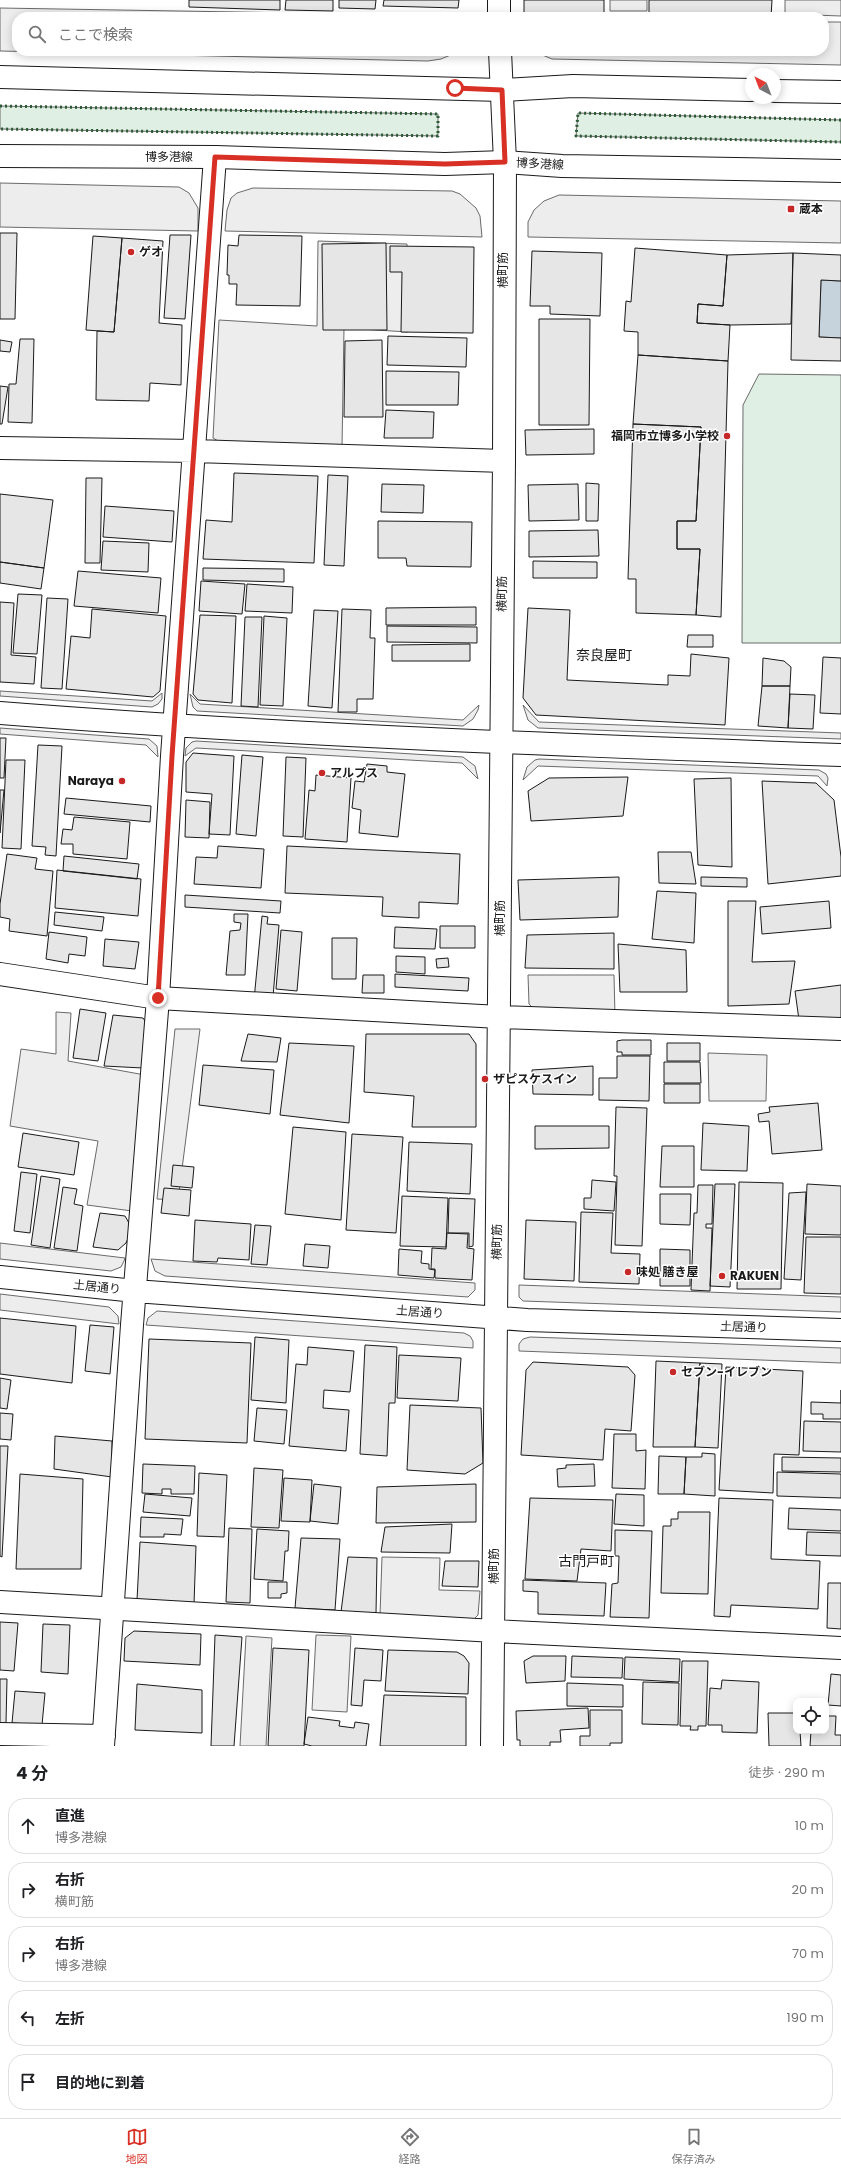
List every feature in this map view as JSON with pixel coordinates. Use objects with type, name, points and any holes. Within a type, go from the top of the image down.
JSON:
[{"type":"street","points":[[499,0],[499,12]]},
{"type":"street","name":"横町筋","points":[[492,1746],[504,461],[505,162],[500,56]]},
{"type":"street","points":[[0,77],[502,90],[573,86],[745,90]]},
{"type":"street","points":[[781,91],[841,92]]},
{"type":"street","name":"博多港線","points":[[0,156],[215,157],[445,164],[505,162],[562,166],[841,172]]},
{"type":"street","points":[[0,1734],[104,1741],[135,1292],[158,998],[174,727],[215,157]]},
{"type":"street","points":[[0,448],[195,451],[504,461]]},
{"type":"street","points":[[0,713],[174,727],[841,756]]},
{"type":"street","points":[[0,974],[158,998],[499,1017],[841,1029]]},
{"type":"street","name":"土居通り","points":[[0,1277],[135,1292],[496,1317],[841,1330]]},
{"type":"street","points":[[0,1602],[494,1631],[841,1648]]},
{"type":"green space","points":[[0,106],[438,114],[438,136],[0,129]]},
{"type":"green space","points":[[578,113],[841,120],[841,142],[576,136]]},
{"type":"green space","points":[[759,374],[841,375],[841,643],[742,643],[743,405]]},
{"type":"shaded area","points":[[610,0],[647,0],[647,11],[610,11]]},
{"type":"shaded area","points":[[785,0],[841,0],[841,16],[829,16],[829,12],[785,12]]},
{"type":"shaded area","points":[[0,8],[238,12],[12,12],[12,51],[0,51]]},
{"type":"shaded area","points":[[829,22],[841,22],[841,65],[552,59],[545,56],[829,56]]},
{"type":"shaded area","points":[[214,56],[448,56],[428,61]]},
{"type":"shaded area","points":[[0,183],[179,187],[189,193],[198,208],[198,231],[0,227]]},
{"type":"shaded area","points":[[253,188],[452,191],[460,194],[476,208],[480,216],[482,237],[225,231],[227,210],[231,198],[237,193]]},
{"type":"shaded area","points":[[559,195],[841,201],[841,243],[528,237],[528,222],[534,210],[544,201]]},
{"type":"shaded area","points":[[318,241],[407,244],[408,332],[344,328],[342,447],[223,444],[213,438],[219,320],[317,326]]},
{"type":"shaded area","points":[[821,280],[841,281],[841,338],[819,337]]},
{"type":"shaded area","points":[[0,691],[152,701],[162,693],[162,699],[158,704],[152,707],[0,696]]},
{"type":"shaded area","points":[[190,694],[200,704],[463,720],[479,705],[473,719],[463,726],[197,711],[193,707]]},
{"type":"shaded area","points":[[523,705],[539,722],[841,733],[841,739],[538,728],[528,720]]},
{"type":"shaded area","points":[[0,728],[149,739],[157,746],[158,757],[146,745],[0,734]]},
{"type":"shaded area","points":[[196,741],[463,757],[475,766],[478,779],[462,763],[196,748],[185,756],[186,748],[192,742]]},
{"type":"shaded area","points":[[535,760],[819,770],[826,774],[828,778],[827,786],[818,776],[538,766],[523,780],[527,767]]},
{"type":"shaded area","points":[[528,975],[614,975],[615,1016],[536,1011],[529,1004]]},
{"type":"shaded area","points":[[56,1012],[71,1013],[68,1061],[145,1075],[132,1211],[87,1205],[98,1141],[10,1126],[21,1049],[56,1054]]},
{"type":"shaded area","points":[[175,1029],[200,1029],[178,1200],[157,1199]]},
{"type":"shaded area","points":[[708,1053],[767,1055],[766,1101],[709,1101]]},
{"type":"shaded area","points":[[0,1243],[125,1258],[121,1267],[111,1271],[0,1259]]},
{"type":"shaded area","points":[[151,1259],[475,1283],[475,1290],[468,1297],[165,1276],[155,1271]]},
{"type":"shaded area","points":[[519,1285],[841,1297],[841,1312],[523,1301],[519,1297]]},
{"type":"shaded area","points":[[0,1294],[109,1307],[118,1316],[119,1324],[0,1310]]},
{"type":"shaded area","points":[[157,1311],[464,1333],[470,1336],[473,1341],[473,1348],[146,1325],[148,1318]]},
{"type":"shaded area","points":[[530,1337],[841,1348],[841,1363],[519,1351],[519,1344],[523,1339]]},
{"type":"shaded area","points":[[382,1557],[440,1558],[439,1590],[480,1591],[478,1615],[472,1621],[380,1615]]},
{"type":"shaded area","points":[[316,1635],[351,1636],[347,1712],[312,1710]]},
{"type":"shaded area","points":[[246,1636],[272,1638],[266,1746],[240,1746]]},
{"type":"building","points":[[189,0],[280,0],[280,10],[189,7]]},
{"type":"building","points":[[286,0],[333,0],[333,11],[285,10]]},
{"type":"building","points":[[339,0],[376,0],[375,9],[339,8]]},
{"type":"building","points":[[384,0],[459,0],[458,8],[383,6]]},
{"type":"building","points":[[524,0],[604,0],[604,12],[524,12]]},
{"type":"building","points":[[649,0],[772,0],[771,12],[649,12]]},
{"type":"building","points":[[0,233],[17,233],[15,319],[0,319]]},
{"type":"building","points":[[170,235],[191,235],[185,319],[164,318]]},
{"type":"building","points":[[239,235],[302,236],[300,306],[236,305],[237,284],[229,284],[229,275],[227,275],[228,245],[238,246]]},
{"type":"building","points":[[93,236],[122,238],[114,332],[86,330]]},
{"type":"building","points":[[122,238],[163,241],[159,323],[182,325],[181,385],[150,383],[149,401],[96,400],[97,331],[114,332]]},
{"type":"building","points":[[386,243],[387,330],[323,330],[322,244]]},
{"type":"building","points":[[390,246],[474,247],[473,333],[401,332],[402,272],[390,272]]},
{"type":"building","points":[[635,248],[727,255],[723,306],[698,304],[697,323],[730,325],[728,361],[638,355],[638,332],[624,331],[626,301],[631,302]]},
{"type":"building","points":[[532,251],[602,253],[600,316],[550,314],[550,306],[530,306]]},
{"type":"building","points":[[793,253],[841,255],[841,281],[821,280],[819,337],[841,338],[841,361],[791,360]]},
{"type":"building","points":[[793,253],[791,324],[730,325],[697,323],[698,304],[723,306],[727,255]]},
{"type":"building","points":[[539,319],[590,319],[589,425],[539,425]]},
{"type":"building","points":[[388,336],[467,338],[466,367],[387,365]]},
{"type":"building","points":[[20,339],[34,339],[32,423],[8,422],[9,384],[16,384]]},
{"type":"building","points":[[0,340],[12,342],[10,352],[0,351]]},
{"type":"building","points":[[382,340],[383,417],[344,417],[345,341]]},
{"type":"building","points":[[638,355],[728,361],[721,617],[696,615],[700,549],[677,549],[677,521],[696,521],[701,427],[633,424]]},
{"type":"building","points":[[386,371],[459,372],[458,405],[386,405]]},
{"type":"building","points":[[0,386],[8,387],[2,424],[0,424]]},
{"type":"building","points":[[386,410],[434,412],[433,438],[384,438]]},
{"type":"building","points":[[633,424],[701,427],[696,521],[677,521],[677,549],[700,549],[696,615],[636,613],[636,579],[628,579]]},
{"type":"building","points":[[594,429],[594,454],[526,455],[525,430]]},
{"type":"building","points":[[234,473],[318,476],[314,563],[203,559],[206,520],[232,522]]},
{"type":"building","points":[[328,475],[348,476],[344,566],[324,565]]},
{"type":"building","points":[[86,478],[102,478],[100,563],[85,563]]},
{"type":"building","points":[[586,483],[599,484],[598,521],[586,521]]},
{"type":"building","points":[[382,484],[424,485],[423,513],[381,512]]},
{"type":"building","points":[[578,484],[579,520],[529,521],[528,485]]},
{"type":"building","points":[[0,494],[53,500],[44,568],[0,562]]},
{"type":"building","points":[[105,506],[174,511],[172,542],[103,537]]},
{"type":"building","points":[[378,521],[472,522],[471,567],[407,566],[406,558],[378,558]]},
{"type":"building","points":[[598,530],[599,556],[529,557],[529,531]]},
{"type":"building","points":[[103,541],[149,543],[148,572],[101,570]]},
{"type":"building","points":[[533,561],[597,562],[597,578],[533,578]]},
{"type":"building","points":[[0,562],[44,568],[41,589],[0,583]]},
{"type":"building","points":[[203,568],[284,569],[284,582],[203,580]]},
{"type":"building","points":[[78,571],[161,578],[158,613],[74,606]]},
{"type":"building","points":[[201,581],[245,584],[242,614],[199,611]]},
{"type":"building","points":[[247,584],[293,587],[292,613],[245,611]]},
{"type":"building","points":[[18,594],[42,595],[37,654],[13,653]]},
{"type":"building","points":[[47,598],[68,599],[62,689],[41,688]]},
{"type":"building","points":[[0,602],[14,603],[11,655],[36,657],[34,684],[0,682]]},
{"type":"building","points":[[476,607],[476,625],[386,625],[386,608]]},
{"type":"building","points":[[528,608],[570,610],[567,680],[668,685],[668,675],[690,676],[691,654],[729,658],[725,725],[536,715],[523,698]]},
{"type":"building","points":[[92,609],[166,616],[160,691],[153,697],[66,689],[71,636],[90,638]]},
{"type":"building","points":[[342,609],[371,610],[370,638],[375,638],[373,699],[357,699],[357,712],[338,712]]},
{"type":"building","points":[[314,610],[338,611],[332,708],[308,706]]},
{"type":"building","points":[[200,615],[236,616],[232,703],[198,700],[193,694]]},
{"type":"building","points":[[264,616],[287,618],[283,706],[260,705]]},
{"type":"building","points":[[245,617],[262,617],[258,707],[241,706]]},
{"type":"building","points":[[387,626],[477,627],[477,643],[387,642]]},
{"type":"building","points":[[688,635],[713,635],[713,647],[687,647]]},
{"type":"building","points":[[470,644],[470,661],[392,661],[392,645]]},
{"type":"building","points":[[823,657],[841,658],[841,714],[820,713]]},
{"type":"building","points":[[763,658],[784,661],[791,667],[790,686],[762,686]]},
{"type":"building","points":[[762,686],[790,686],[788,728],[758,726]]},
{"type":"building","points":[[790,694],[815,695],[813,729],[788,728]]},
{"type":"building","points":[[0,738],[6,738],[4,778],[0,778]]},
{"type":"building","points":[[38,745],[62,746],[56,856],[45,855],[46,847],[32,846]]},
{"type":"building","points":[[193,753],[234,756],[230,835],[209,834],[212,794],[186,792],[186,762]]},
{"type":"building","points":[[242,755],[263,757],[256,836],[236,834]]},
{"type":"building","points":[[286,757],[306,758],[303,837],[283,836]]},
{"type":"building","points":[[6,760],[25,760],[21,849],[2,848]]},
{"type":"building","points":[[367,764],[387,766],[387,772],[405,774],[398,837],[359,833],[361,810],[352,808],[355,781],[364,782]]},
{"type":"building","points":[[316,775],[351,778],[347,842],[305,839],[309,790],[315,791]]},
{"type":"building","points":[[628,777],[623,816],[531,821],[528,791],[549,778]]},
{"type":"building","points":[[731,778],[732,867],[698,865],[694,779]]},
{"type":"building","points":[[762,781],[816,783],[834,800],[841,857],[841,876],[768,884]]},
{"type":"building","points":[[0,790],[4,790],[0,833]]},
{"type":"building","points":[[66,798],[151,806],[150,822],[64,814]]},
{"type":"building","points":[[186,800],[210,802],[209,838],[185,837]]},
{"type":"building","points":[[74,817],[130,822],[127,859],[73,854],[73,844],[61,844],[63,829],[72,830]]},
{"type":"building","points":[[218,846],[264,849],[261,888],[194,884],[196,857],[217,858]]},
{"type":"building","points":[[287,846],[460,854],[458,904],[419,902],[419,918],[382,916],[383,897],[285,893]]},
{"type":"building","points":[[658,852],[691,852],[696,884],[659,883]]},
{"type":"building","points":[[7,854],[37,858],[35,869],[53,871],[47,936],[9,931],[10,919],[0,917],[0,904]]},
{"type":"building","points":[[64,856],[139,864],[137,879],[63,871]]},
{"type":"building","points":[[57,870],[141,879],[138,916],[55,908]]},
{"type":"building","points":[[619,877],[618,917],[520,920],[518,880]]},
{"type":"building","points":[[701,877],[747,878],[747,887],[701,886]]},
{"type":"building","points":[[657,891],[696,893],[694,943],[652,939]]},
{"type":"building","points":[[185,895],[281,901],[280,913],[185,907]]},
{"type":"building","points":[[728,901],[756,901],[752,962],[795,961],[789,1004],[728,1006]]},
{"type":"building","points":[[829,901],[831,928],[762,934],[760,907]]},
{"type":"building","points":[[55,912],[104,917],[102,931],[54,925]]},
{"type":"building","points":[[234,914],[248,914],[245,975],[226,975],[230,931],[240,930],[241,923],[234,922]]},
{"type":"building","points":[[262,916],[268,917],[267,924],[279,925],[273,997],[254,1000]]},
{"type":"building","points":[[440,926],[475,926],[475,948],[440,948]]},
{"type":"building","points":[[395,927],[437,929],[435,949],[394,948]]},
{"type":"building","points":[[281,930],[302,932],[297,991],[276,989]]},
{"type":"building","points":[[49,932],[87,937],[85,956],[69,954],[68,963],[46,959]]},
{"type":"building","points":[[614,933],[614,969],[525,968],[527,935]]},
{"type":"building","points":[[332,938],[357,938],[356,979],[332,979]]},
{"type":"building","points":[[105,939],[139,942],[135,969],[103,966]]},
{"type":"building","points":[[618,944],[686,950],[687,992],[620,992]]},
{"type":"building","points":[[396,956],[425,957],[425,974],[396,972]]},
{"type":"building","points":[[448,958],[449,967],[437,968],[436,959]]},
{"type":"building","points":[[395,974],[469,978],[468,991],[395,987]]},
{"type":"building","points":[[363,975],[384,975],[384,993],[362,993]]},
{"type":"building","points":[[841,985],[841,1021],[799,1020],[795,991]]},
{"type":"building","points":[[80,1009],[106,1013],[98,1061],[73,1058]]},
{"type":"building","points":[[113,1015],[143,1018],[150,1028],[143,1068],[104,1066]]},
{"type":"building","points":[[248,1034],[281,1038],[277,1062],[241,1061]]},
{"type":"building","points":[[366,1034],[469,1034],[476,1044],[476,1127],[412,1127],[414,1096],[364,1092]]},
{"type":"building","points":[[651,1040],[651,1055],[622,1055],[622,1052],[617,1052],[617,1041]]},
{"type":"building","points":[[289,1043],[354,1046],[349,1123],[280,1115]]},
{"type":"building","points":[[667,1043],[700,1043],[700,1061],[667,1061]]},
{"type":"building","points":[[617,1056],[650,1056],[649,1101],[599,1100],[599,1078],[617,1078]]},
{"type":"building","points":[[664,1062],[700,1062],[701,1083],[664,1083]]},
{"type":"building","points":[[203,1065],[274,1070],[270,1114],[199,1105]]},
{"type":"building","points":[[593,1066],[593,1095],[533,1094],[532,1070]]},
{"type":"building","points":[[664,1084],[700,1084],[700,1103],[664,1103]]},
{"type":"building","points":[[818,1103],[822,1150],[772,1154],[769,1121],[759,1122],[758,1114],[770,1112],[769,1107]]},
{"type":"building","points":[[616,1107],[647,1108],[642,1246],[615,1245],[617,1176],[614,1176]]},
{"type":"building","points":[[703,1123],[749,1126],[747,1171],[701,1170]]},
{"type":"building","points":[[535,1126],[609,1126],[609,1148],[535,1149]]},
{"type":"building","points":[[293,1127],[346,1132],[341,1220],[285,1214]]},
{"type":"building","points":[[23,1133],[79,1142],[74,1175],[18,1167]]},
{"type":"building","points":[[352,1134],[403,1137],[396,1233],[346,1230]]},
{"type":"building","points":[[409,1142],[472,1144],[470,1194],[407,1191]]},
{"type":"building","points":[[662,1146],[694,1146],[694,1187],[660,1187]]},
{"type":"building","points":[[173,1165],[194,1167],[192,1188],[171,1186]]},
{"type":"building","points":[[21,1172],[37,1174],[30,1233],[14,1231]]},
{"type":"building","points":[[41,1176],[60,1179],[50,1248],[31,1245]]},
{"type":"building","points":[[592,1180],[616,1182],[614,1211],[584,1209],[584,1198],[591,1198]]},
{"type":"building","points":[[739,1182],[783,1183],[781,1289],[737,1289]]},
{"type":"building","points":[[715,1184],[735,1184],[730,1287],[710,1286]]},
{"type":"building","points":[[807,1184],[841,1186],[841,1235],[805,1234]]},
{"type":"building","points":[[698,1185],[713,1185],[712,1224],[706,1224],[706,1228],[712,1228],[710,1291],[691,1290],[694,1213],[697,1213]]},
{"type":"building","points":[[63,1187],[77,1189],[74,1204],[83,1206],[77,1251],[54,1248]]},
{"type":"building","points":[[164,1188],[191,1190],[189,1216],[161,1213]]},
{"type":"building","points":[[806,1192],[801,1280],[784,1279],[789,1193]]},
{"type":"building","points":[[660,1194],[691,1194],[690,1225],[660,1224]]},
{"type":"building","points":[[402,1196],[448,1198],[446,1247],[400,1246]]},
{"type":"building","points":[[449,1198],[475,1199],[473,1246],[469,1247],[469,1233],[448,1233]]},
{"type":"building","points":[[581,1212],[613,1213],[611,1253],[640,1254],[639,1284],[579,1282]]},
{"type":"building","points":[[100,1213],[125,1216],[129,1223],[130,1234],[126,1243],[118,1250],[93,1247]]},
{"type":"building","points":[[195,1220],[251,1224],[249,1260],[218,1258],[217,1262],[193,1261]]},
{"type":"building","points":[[526,1220],[576,1222],[574,1281],[524,1279]]},
{"type":"building","points":[[255,1225],[271,1226],[267,1265],[251,1264]]},
{"type":"building","points":[[447,1233],[468,1234],[467,1248],[474,1249],[472,1280],[435,1278],[435,1269],[431,1269],[432,1248],[446,1249]]},
{"type":"building","points":[[806,1237],[841,1237],[841,1294],[804,1293]]},
{"type":"building","points":[[305,1244],[330,1246],[328,1268],[303,1266]]},
{"type":"building","points":[[399,1249],[422,1251],[421,1263],[429,1264],[429,1269],[435,1270],[434,1278],[398,1275]]},
{"type":"building","points":[[660,1249],[690,1250],[690,1286],[660,1286]]},
{"type":"building","points":[[0,1318],[76,1326],[72,1383],[0,1374]]},
{"type":"building","points":[[90,1325],[114,1327],[110,1374],[85,1371]]},
{"type":"building","points":[[255,1337],[289,1340],[286,1403],[251,1400]]},
{"type":"building","points":[[149,1339],[251,1343],[247,1443],[145,1439]]},
{"type":"building","points":[[365,1345],[397,1347],[395,1403],[389,1403],[387,1456],[360,1454]]},
{"type":"building","points":[[308,1347],[354,1351],[350,1392],[324,1390],[323,1408],[349,1410],[346,1451],[289,1446],[296,1364],[307,1365]]},
{"type":"building","points":[[399,1355],[461,1358],[458,1401],[397,1398]]},
{"type":"building","points":[[656,1361],[700,1363],[695,1447],[653,1447]]},
{"type":"building","points":[[533,1362],[628,1367],[635,1375],[631,1431],[605,1429],[603,1460],[521,1455],[526,1370]]},
{"type":"building","points":[[700,1363],[722,1364],[718,1448],[695,1447]]},
{"type":"building","points":[[726,1367],[803,1371],[799,1455],[774,1454],[773,1493],[719,1490]]},
{"type":"building","points":[[0,1378],[11,1380],[7,1409],[0,1408]]},
{"type":"building","points":[[811,1402],[841,1403],[841,1419],[823,1419],[823,1414],[811,1414]]},
{"type":"building","points":[[410,1405],[481,1408],[483,1463],[465,1474],[407,1470]]},
{"type":"building","points":[[257,1408],[287,1410],[284,1444],[254,1441]]},
{"type":"building","points":[[0,1413],[13,1414],[11,1440],[0,1439]]},
{"type":"building","points":[[804,1421],[841,1422],[841,1452],[803,1451]]},
{"type":"building","points":[[614,1434],[636,1434],[636,1451],[646,1450],[645,1489],[612,1488]]},
{"type":"building","points":[[55,1436],[112,1441],[112,1477],[54,1469]]},
{"type":"building","points":[[0,1446],[8,1446],[2,1557],[0,1556]]},
{"type":"building","points":[[702,1453],[715,1454],[715,1496],[684,1494],[686,1457],[702,1457]]},
{"type":"building","points":[[659,1456],[686,1457],[684,1494],[658,1494]]},
{"type":"building","points":[[782,1457],[841,1458],[841,1472],[782,1471]]},
{"type":"building","points":[[143,1464],[195,1466],[194,1494],[171,1494],[171,1489],[162,1489],[162,1494],[142,1493]]},
{"type":"building","points":[[594,1464],[595,1486],[558,1487],[557,1469],[566,1468],[566,1465]]},
{"type":"building","points":[[254,1468],[283,1470],[279,1528],[251,1527]]},
{"type":"building","points":[[777,1472],[841,1474],[841,1498],[777,1496]]},
{"type":"building","points":[[199,1473],[227,1475],[224,1537],[197,1536]]},
{"type":"building","points":[[20,1474],[83,1479],[81,1569],[16,1569]]},
{"type":"building","points":[[284,1478],[312,1480],[310,1522],[281,1521]]},
{"type":"building","points":[[314,1484],[341,1487],[338,1524],[310,1521]]},
{"type":"building","points":[[476,1484],[476,1522],[376,1523],[377,1487]]},
{"type":"building","points":[[145,1494],[192,1498],[190,1516],[143,1512]]},
{"type":"building","points":[[616,1494],[644,1495],[644,1526],[614,1524]]},
{"type":"building","points":[[530,1498],[613,1500],[611,1551],[581,1549],[577,1581],[525,1579]]},
{"type":"building","points":[[719,1498],[773,1500],[771,1559],[820,1561],[818,1609],[731,1605],[730,1617],[714,1616]]},
{"type":"building","points":[[789,1508],[841,1510],[841,1531],[788,1529]]},
{"type":"building","points":[[678,1512],[710,1512],[708,1594],[661,1593],[663,1526],[671,1526],[671,1519],[678,1519]]},
{"type":"building","points":[[141,1517],[183,1519],[181,1535],[164,1534],[164,1537],[140,1537]]},
{"type":"building","points":[[452,1524],[450,1553],[381,1552],[385,1527]]},
{"type":"building","points":[[229,1528],[252,1529],[250,1603],[226,1602]]},
{"type":"building","points":[[257,1529],[289,1531],[288,1551],[285,1551],[283,1581],[254,1579]]},
{"type":"building","points":[[615,1530],[652,1531],[649,1618],[610,1617],[612,1584],[618,1583],[619,1556],[615,1556]]},
{"type":"building","points":[[807,1532],[841,1533],[841,1556],[806,1555]]},
{"type":"building","points":[[301,1538],[340,1539],[335,1610],[295,1608]]},
{"type":"building","points":[[140,1542],[196,1546],[194,1604],[137,1600]]},
{"type":"building","points":[[348,1557],[377,1558],[376,1613],[341,1612]]},
{"type":"building","points":[[445,1561],[479,1561],[478,1587],[442,1586]]},
{"type":"building","points":[[523,1580],[606,1583],[604,1616],[538,1614],[538,1592],[523,1591]]},
{"type":"building","points":[[268,1582],[287,1582],[287,1593],[281,1594],[281,1598],[268,1598]]},
{"type":"building","points":[[828,1583],[841,1583],[841,1629],[827,1628]]},
{"type":"building","points":[[0,1622],[18,1623],[14,1671],[0,1670]]},
{"type":"building","points":[[43,1624],[70,1625],[68,1674],[41,1672]]},
{"type":"building","points":[[134,1631],[201,1634],[200,1665],[124,1661],[125,1638]]},
{"type":"building","points":[[215,1635],[242,1637],[234,1746],[211,1746]]},
{"type":"building","points":[[273,1648],[309,1650],[304,1746],[268,1746]]},
{"type":"building","points":[[355,1648],[383,1650],[381,1681],[364,1680],[362,1706],[351,1705]]},
{"type":"building","points":[[388,1650],[457,1652],[464,1656],[469,1663],[468,1694],[385,1691]]},
{"type":"building","points":[[533,1656],[566,1656],[565,1681],[526,1683],[524,1661]]},
{"type":"building","points":[[572,1656],[623,1658],[622,1678],[571,1677]]},
{"type":"building","points":[[625,1657],[680,1659],[679,1682],[624,1679]]},
{"type":"building","points":[[682,1661],[708,1661],[706,1726],[698,1726],[698,1730],[690,1730],[691,1726],[680,1726]]},
{"type":"building","points":[[831,1674],[841,1675],[841,1706],[829,1705]]},
{"type":"building","points":[[0,1679],[7,1679],[6,1723],[0,1723]]},
{"type":"building","points":[[722,1680],[759,1682],[757,1733],[722,1732],[722,1725],[708,1725],[710,1688],[721,1689]]},
{"type":"building","points":[[643,1682],[679,1683],[678,1725],[642,1724]]},
{"type":"building","points":[[567,1683],[623,1685],[623,1707],[567,1706]]},
{"type":"building","points":[[137,1684],[202,1690],[202,1733],[135,1730]]},
{"type":"building","points":[[15,1691],[45,1693],[42,1725],[12,1723]]},
{"type":"building","points":[[384,1695],[466,1697],[466,1746],[380,1746]]},
{"type":"building","points":[[588,1708],[589,1728],[560,1730],[561,1742],[550,1742],[550,1746],[520,1746],[520,1740],[517,1740],[516,1711]]},
{"type":"building","points":[[590,1710],[622,1710],[622,1743],[610,1743],[610,1746],[580,1746],[580,1736],[590,1736]]},
{"type":"building","points":[[768,1713],[793,1713],[793,1734],[800,1734],[801,1746],[769,1746]]},
{"type":"building","points":[[829,1716],[836,1716],[835,1735],[841,1735],[841,1746],[810,1746],[811,1734],[829,1734]]},
{"type":"building","points":[[308,1717],[340,1721],[339,1726],[354,1728],[355,1722],[369,1724],[366,1746],[312,1746],[304,1744]]},
{"type":"hedge","points":[[0,106],[438,114],[438,136],[0,129]]},
{"type":"hedge","points":[[841,120],[578,113],[576,136],[841,142]]},
{"type":"place","name":"蔵本","points":[[791,209]]},
{"type":"place","name":"ゲオ","points":[[131,252]]},
{"type":"place","name":"福岡市立博多小学校","points":[[727,436]]},
{"type":"place","name":"アルプス","points":[[322,773]]},
{"type":"place","name":"Naraya","points":[[122,781]]},
{"type":"place","name":"ザピスケスイン","points":[[485,1079]]},
{"type":"place","name":"味処 膳き屋","points":[[628,1272]]},
{"type":"place","name":"RAKUEN","points":[[722,1276]]},
{"type":"place","name":"セブン-イレブン","points":[[673,1372]]},
{"type":"district","name":"奈良屋町","points":[[604,655]]},
{"type":"district","name":"古門戸町","points":[[586,1561]]},
{"type":"route","points":[[158,998],[172,756],[215,157],[445,164],[505,162],[502,90],[455,88]]}]
